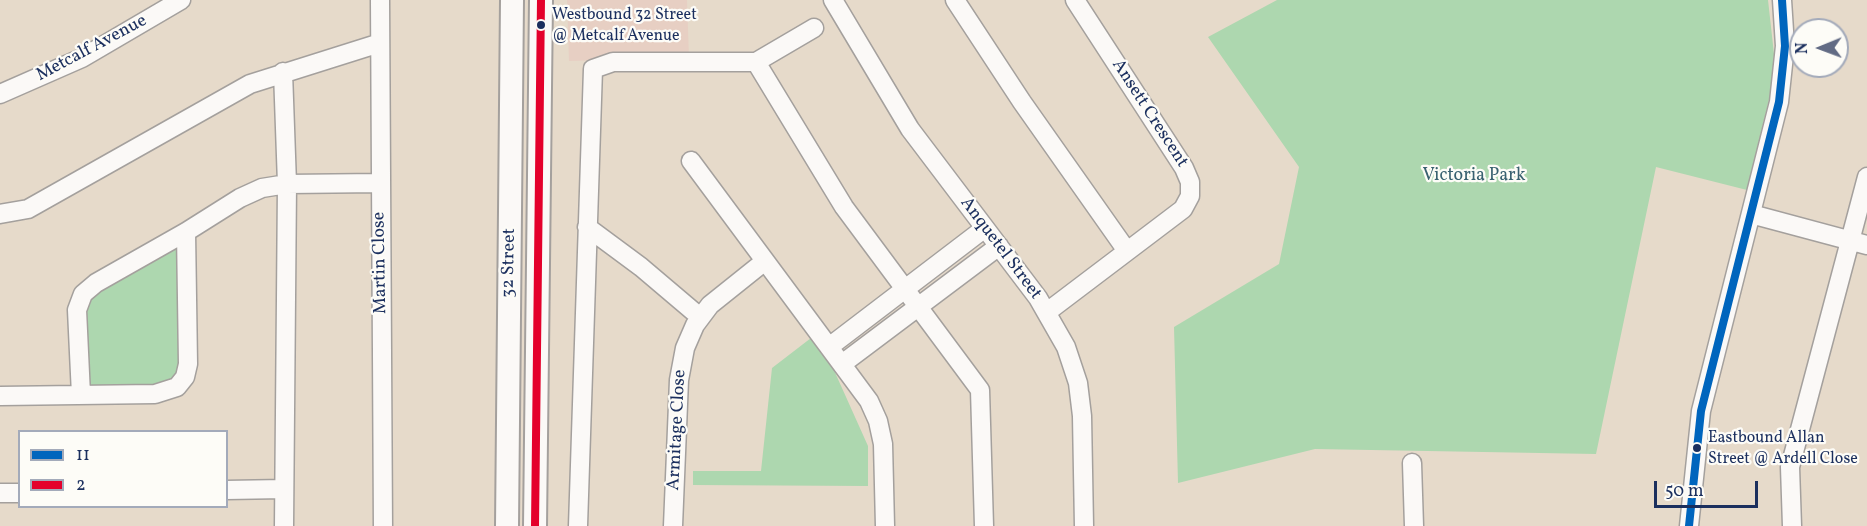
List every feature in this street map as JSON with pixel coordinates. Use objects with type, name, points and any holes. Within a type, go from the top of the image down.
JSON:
[{"type":"main road","name":"32 Street","points":[[507,526],[512,0]]},
{"type":"main road","name":"32 Street","points":[[535,526],[541,0]]},
{"type":"street","name":"Metcalf Avenue","points":[[0,94],[75,62],[181,0]]},
{"type":"street","name":"Martin Close","points":[[380,0],[383,526]]},
{"type":"street","name":"Anquetel Street","points":[[833,0],[910,129],[1047,312],[1066,347],[1078,383],[1083,429],[1084,526]]},
{"type":"street","points":[[954,0],[1022,102],[1127,251]]},
{"type":"street","name":"Ansett Crescent","points":[[1047,312],[1183,209],[1190,196],[1190,182],[1184,168],[1074,0]]},
{"type":"street","points":[[1689,526],[1701,411],[1779,102],[1785,46],[1782,0]]},
{"type":"street","points":[[578,526],[593,69],[613,62],[756,62],[814,28]]},
{"type":"street","points":[[0,214],[28,209],[250,84],[380,43]]},
{"type":"street","points":[[756,62],[844,207],[980,390],[984,526]]},
{"type":"street","points":[[283,72],[286,184],[284,526]]},
{"type":"street","points":[[691,161],[869,401],[881,433],[885,526]]},
{"type":"street","points":[[1792,526],[1790,467],[1858,243],[1867,177]]},
{"type":"street","points":[[81,394],[77,310],[83,294],[96,283],[251,193],[286,184],[380,183]]},
{"type":"street","points":[[1751,214],[1858,243]]},
{"type":"street","points":[[587,227],[641,267],[700,317]]},
{"type":"street","points":[[829,347],[985,228]]},
{"type":"street","points":[[0,396],[162,393],[182,382],[188,364],[186,232]]},
{"type":"street","points":[[842,364],[999,246]]},
{"type":"street","name":"Armitage Close","points":[[673,526],[681,363],[690,334],[700,317],[721,294],[765,261]]},
{"type":"street","points":[[1412,463],[1414,526]]},
{"type":"street","points":[[228,490],[284,489]]},
{"type":"street","points":[[0,493],[18,493]]},
{"type":"shaded area","points":[[567,0],[687,0],[689,58],[569,61]]},
{"type":"green space","name":"Victoria Park","points":[[1277,0],[1768,0],[1774,54],[1772,87],[1747,190],[1656,167],[1596,454],[1315,449],[1178,483],[1174,327],[1279,264],[1299,167],[1208,37]]},
{"type":"green space","points":[[186,232],[182,382],[81,395],[80,301]]},
{"type":"green space","points":[[811,338],[833,368],[868,446],[868,486],[693,485],[693,471],[761,471],[772,368]]},
{"type":"transit line","name":"2","points":[[535,526],[541,0]]},
{"type":"transit line","name":"11","points":[[1689,526],[1701,411],[1779,102],[1785,46],[1782,0]]},
{"type":"place","name":"Westbound 32 Street @ Metcalf Avenue","points":[[541,25]]},
{"type":"place","name":"Eastbound Allan Street @ Ardell Close","points":[[1697,448]]}]
